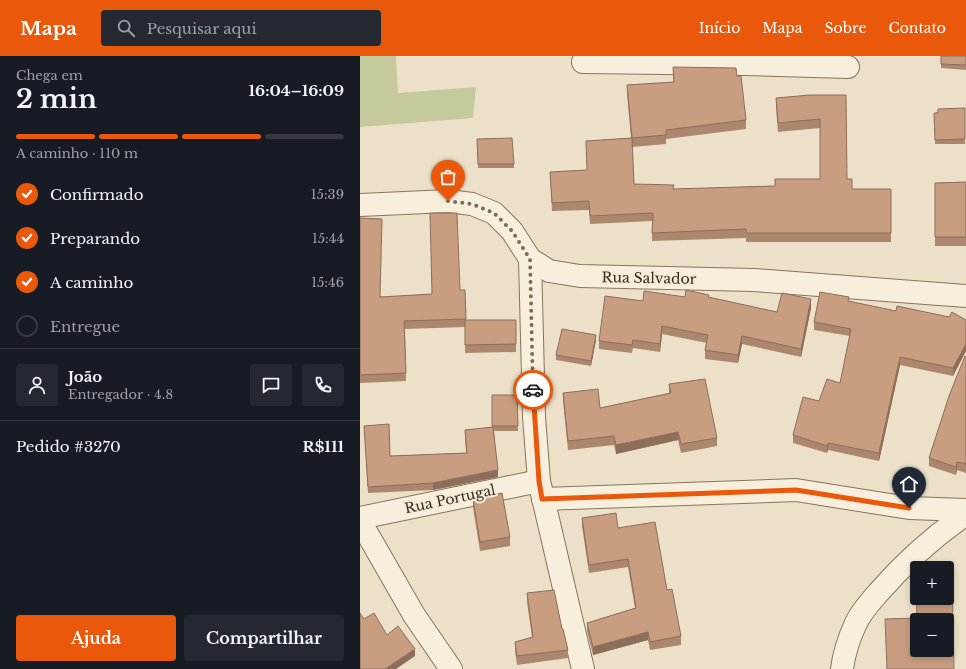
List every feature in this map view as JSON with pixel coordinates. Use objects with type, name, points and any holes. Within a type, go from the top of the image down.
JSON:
[{"type":"street","points":[[583,62],[745,60],[848,67]]},
{"type":"street","name":"Rua Salvador","points":[[360,205],[448,201],[472,204],[494,213],[512,231],[530,259],[549,271],[580,276],[754,280],[966,296]]},
{"type":"street","points":[[530,259],[534,417],[541,490],[583,669]]},
{"type":"street","name":"Rua Portugal","points":[[360,518],[541,490],[796,490],[909,508],[966,510]]},
{"type":"street","points":[[842,669],[844,652],[856,621],[873,599],[896,572],[920,549],[966,514]]},
{"type":"street","points":[[360,521],[414,616],[451,669]]},
{"type":"green space","points":[[360,56],[396,56],[398,93],[476,87],[473,118],[360,127]]},
{"type":"building","points":[[941,56],[966,56],[966,65],[941,64]]},
{"type":"building","points":[[673,67],[736,68],[737,76],[741,76],[746,120],[666,130],[666,135],[632,138],[627,85],[674,82]]},
{"type":"building","points":[[810,95],[846,95],[847,179],[852,179],[852,189],[891,189],[891,233],[746,233],[746,229],[652,233],[653,213],[590,216],[589,201],[552,203],[550,172],[587,170],[586,141],[632,138],[634,184],[674,185],[673,189],[775,186],[775,179],[820,179],[820,119],[778,123],[776,98]]},
{"type":"building","points":[[965,108],[965,139],[935,140],[934,113],[938,113],[938,109]]},
{"type":"building","points":[[512,138],[514,164],[478,164],[477,139]]},
{"type":"building","points":[[966,182],[966,237],[935,237],[935,183]]},
{"type":"building","points":[[430,213],[457,213],[460,290],[465,290],[466,319],[404,321],[406,373],[360,375],[360,218],[382,219],[380,297],[432,294]]},
{"type":"building","points":[[686,290],[709,295],[708,297],[777,312],[782,293],[811,299],[801,349],[742,336],[738,355],[705,350],[708,335],[662,326],[660,344],[633,340],[632,345],[599,341],[605,296],[643,301],[644,291],[685,297]]},
{"type":"building","points":[[820,292],[849,297],[848,301],[896,311],[897,306],[949,317],[952,312],[966,320],[966,344],[953,368],[900,357],[879,453],[828,443],[827,446],[793,435],[803,397],[819,401],[827,379],[840,383],[851,329],[814,322]]},
{"type":"building","points":[[465,320],[516,320],[516,344],[465,345]]},
{"type":"building","points":[[562,329],[596,335],[591,361],[556,355]]},
{"type":"building","points":[[965,356],[966,464],[957,462],[956,467],[929,458],[949,396]]},
{"type":"building","points":[[705,379],[717,438],[681,444],[678,432],[616,445],[614,436],[568,441],[563,393],[598,389],[600,408],[671,393],[669,384]]},
{"type":"building","points":[[492,395],[517,395],[518,426],[492,426]]},
{"type":"building","points":[[389,424],[390,456],[467,453],[465,430],[493,427],[498,470],[433,483],[368,487],[364,426]]},
{"type":"building","points":[[502,493],[510,537],[480,542],[473,499]]},
{"type":"building","points":[[616,513],[618,528],[655,522],[667,590],[672,589],[681,636],[650,642],[648,632],[593,647],[587,623],[636,608],[628,559],[589,565],[582,518]]},
{"type":"building","points":[[554,590],[568,650],[517,656],[515,642],[533,637],[527,593]]},
{"type":"building","points":[[917,605],[953,605],[953,613],[917,613]]},
{"type":"building","points":[[360,613],[364,619],[374,613],[387,635],[398,626],[415,649],[385,669],[360,669]]},
{"type":"building","points":[[910,618],[910,657],[954,657],[954,669],[887,669],[885,619]]},
{"type":"way so far","points":[[448,201],[472,204],[494,213],[512,231],[530,259],[533,390]]},
{"type":"route","points":[[533,390],[539,481],[542,499],[796,490],[909,508]]}]
